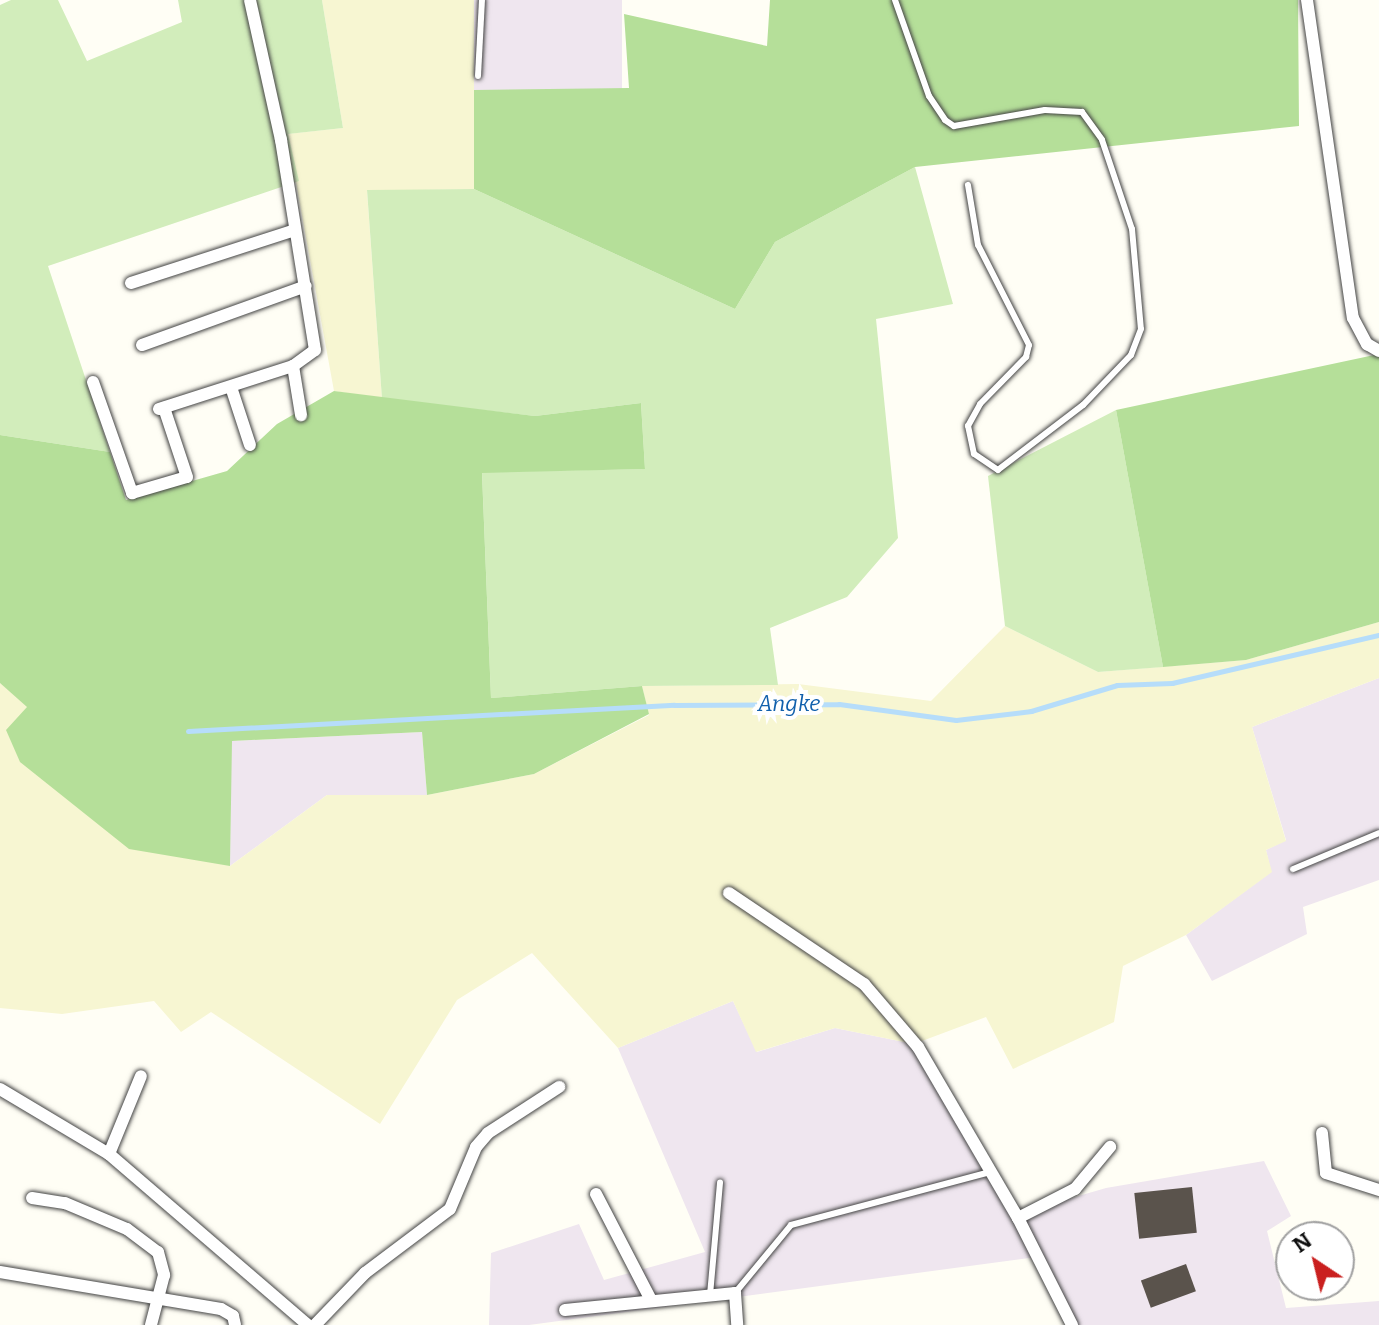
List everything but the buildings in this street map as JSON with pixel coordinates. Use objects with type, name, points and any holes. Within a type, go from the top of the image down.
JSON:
[{"type":"street","points":[[93,382],[132,493],[187,477],[162,408],[293,366],[310,356],[316,343],[250,0]]},
{"type":"street","points":[[1307,0],[1353,318],[1367,344],[1379,351]]},
{"type":"street","points":[[131,283],[295,230]]},
{"type":"street","points":[[142,345],[306,286]]},
{"type":"street","points":[[293,366],[301,415]]},
{"type":"street","points":[[231,387],[250,445]]},
{"type":"street","points":[[729,893],[864,984],[918,1047],[1018,1218],[1072,1325]]},
{"type":"street","points":[[109,1154],[141,1076]]},
{"type":"street","points":[[315,1325],[365,1273],[450,1209],[476,1147],[488,1133],[559,1087]]},
{"type":"street","points":[[0,1089],[109,1154],[308,1325]]},
{"type":"street","points":[[1322,1133],[1326,1173],[1379,1190]]},
{"type":"street","points":[[1018,1218],[1075,1189],[1110,1147]]},
{"type":"street","points":[[596,1194],[650,1298]]},
{"type":"street","points":[[32,1198],[65,1203],[143,1239],[164,1263],[151,1325]]},
{"type":"street","points":[[0,1272],[158,1296],[229,1312],[235,1325]]},
{"type":"street","points":[[565,1310],[650,1298],[735,1293],[737,1325]]},
{"type":"lane","points":[[478,76],[482,0]]},
{"type":"lane","points":[[895,0],[929,96],[945,120],[954,126],[1045,110],[1082,112],[1102,140],[1132,229],[1141,329],[1131,355],[1083,405],[998,470],[974,454],[968,426],[980,404],[1026,357],[1029,345],[978,245],[968,185]]},
{"type":"lane","points":[[1293,869],[1379,833]]},
{"type":"lane","points":[[735,1293],[791,1225],[990,1172]]},
{"type":"lane","points":[[710,1295],[720,1182]]},
{"type":"shaded area","points":[[474,0],[622,0],[622,90],[474,90]]},
{"type":"shaded area","points":[[1379,678],[1379,880],[1303,907],[1307,934],[1212,981],[1186,935],[1271,872],[1266,850],[1286,840],[1252,727]]},
{"type":"shaded area","points":[[422,732],[427,795],[327,795],[230,866],[231,741]]},
{"type":"shaded area","points":[[733,1001],[757,1052],[835,1028],[914,1044],[1013,1215],[1106,1188],[1264,1161],[1291,1216],[1275,1221],[1275,1226],[1267,1231],[1275,1263],[1275,1301],[1284,1301],[1286,1308],[1379,1301],[1379,1325],[1074,1325],[1044,1256],[529,1325],[489,1325],[491,1253],[579,1224],[604,1280],[705,1252],[618,1048]]},
{"type":"green space","points":[[11,0],[58,0],[87,61],[182,22],[178,0],[322,0],[343,128],[288,134],[299,181],[48,266],[110,452],[0,435],[0,5]]},
{"type":"green space","points":[[322,0],[474,0],[474,189],[367,191],[382,399],[334,391],[287,134],[343,128]]},
{"type":"green space","points":[[770,0],[1298,0],[1299,126],[915,167],[775,242],[735,309],[474,189],[474,90],[629,88],[624,14],[767,46]]},
{"type":"green space","points":[[915,167],[953,304],[876,319],[898,538],[847,597],[770,628],[778,685],[642,686],[491,698],[482,472],[645,469],[641,403],[535,416],[382,399],[367,190],[474,189],[735,309],[775,242]]},
{"type":"green space","points":[[1379,354],[1379,622],[1246,660],[1163,667],[1116,410]]},
{"type":"green space","points":[[334,391],[535,416],[641,403],[645,469],[482,473],[491,698],[642,686],[649,714],[534,774],[427,795],[422,732],[232,741],[230,866],[129,849],[20,762],[6,730],[27,707],[0,683],[0,435],[110,452],[126,500],[227,471],[277,424]]},
{"type":"green space","points":[[1116,410],[1163,667],[1098,672],[1005,626],[988,476]]},
{"type":"green space","points":[[1379,622],[1379,678],[1252,727],[1286,841],[1266,850],[1272,872],[1186,935],[1123,966],[1114,1022],[1013,1069],[986,1017],[914,1044],[835,1028],[756,1052],[733,1001],[618,1048],[532,953],[457,1000],[380,1124],[211,1012],[181,1032],[154,1001],[62,1014],[0,1008],[0,683],[230,866],[327,795],[427,795],[534,774],[649,715],[642,686],[798,684],[931,701],[1005,626],[1098,672],[1246,660]]},
{"type":"waterway","name":"Angke","points":[[188,731],[674,705],[839,704],[956,720],[1031,711],[1117,685],[1172,683],[1379,635]]}]
